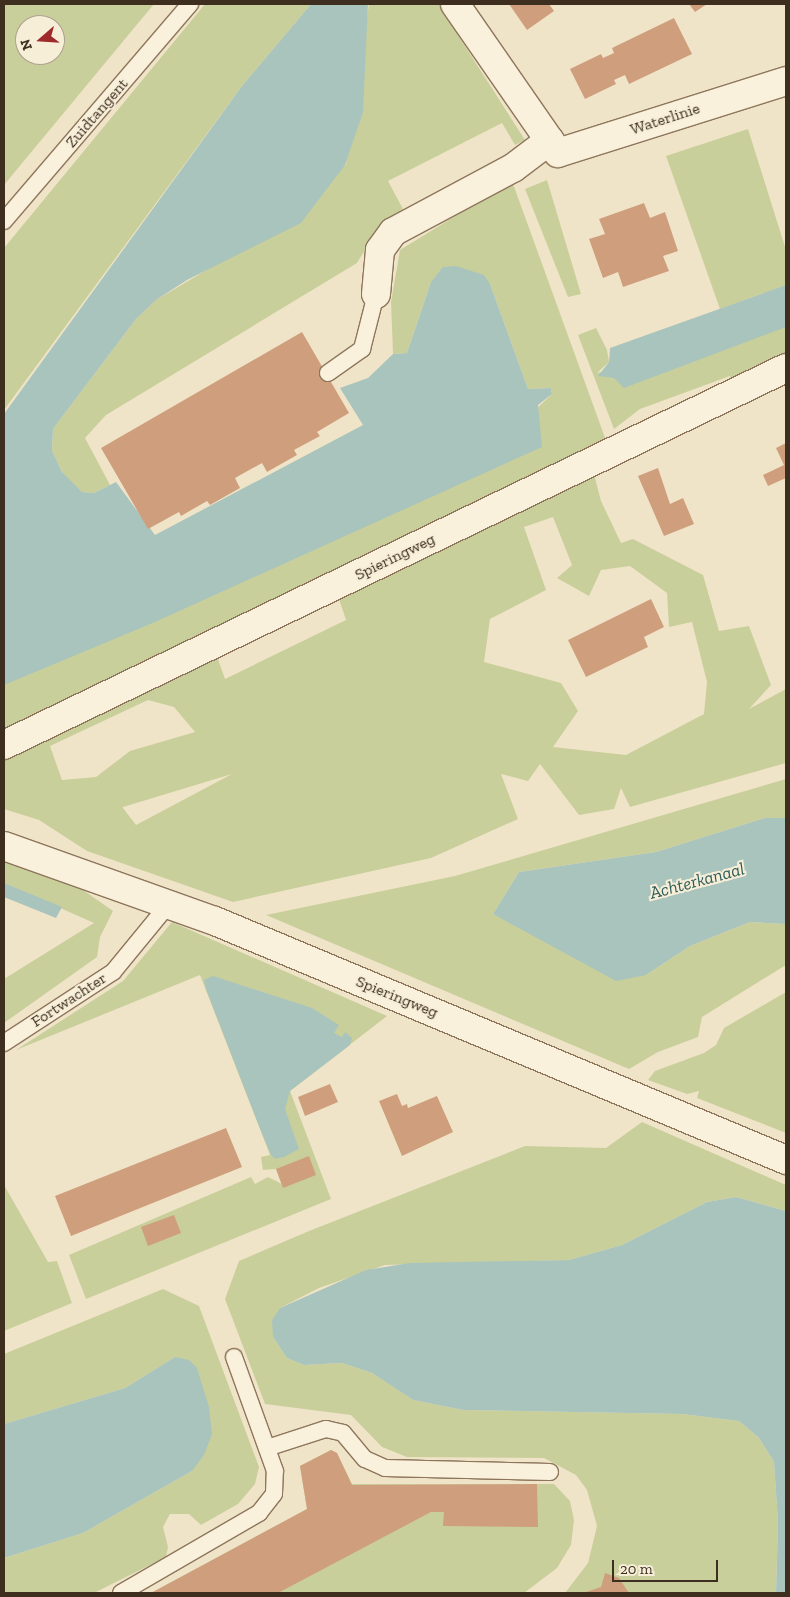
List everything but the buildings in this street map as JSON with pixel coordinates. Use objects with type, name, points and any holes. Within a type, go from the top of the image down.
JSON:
[{"type":"street","name":"Waterlinie","points":[[455,4],[558,153],[786,81]]},
{"type":"street","points":[[376,294],[380,250],[393,232],[513,168],[550,140]]},
{"type":"street","name":"Spieringweg","points":[[4,745],[786,368]]},
{"type":"street","name":"Spieringweg","points":[[4,846],[224,925],[786,1160]]},
{"type":"lane","name":"Zuidtangent","points":[[4,222],[190,4]]},
{"type":"lane","points":[[328,372],[362,348],[376,294]]},
{"type":"lane","name":"Fortwachter","points":[[4,1043],[113,972],[168,906]]},
{"type":"lane","points":[[121,1593],[259,1513],[274,1494],[276,1482],[267,1448],[234,1357]]},
{"type":"lane","points":[[267,1448],[326,1428],[343,1433],[365,1459],[385,1468],[550,1472]]},
{"type":"green space","points":[[4,4],[154,4],[4,185]]},
{"type":"green space","points":[[205,4],[311,4],[242,86],[4,410],[4,248]]},
{"type":"green space","points":[[369,4],[438,4],[525,140],[515,145],[502,123],[388,181],[403,209],[381,223],[357,263],[106,415],[85,438],[110,485],[94,493],[82,492],[64,475],[56,460],[52,451],[53,429],[136,319],[156,300],[215,265],[346,164]]},
{"type":"green space","points":[[748,129],[786,250],[786,285],[720,309],[666,156]]},
{"type":"green space","points":[[547,180],[581,294],[568,297],[525,189]]},
{"type":"green space","points":[[512,181],[608,446],[588,451],[601,501],[621,543],[633,539],[703,575],[719,631],[749,626],[771,685],[749,709],[786,689],[786,763],[630,807],[621,788],[614,809],[579,815],[540,764],[528,781],[501,774],[518,819],[431,858],[233,902],[87,851],[39,820],[4,809],[4,684],[457,484],[552,394],[551,388],[528,389],[490,284],[431,282],[407,353],[393,354],[391,302],[400,250]],"holes":[[[553,517],[572,565],[557,578],[589,596],[601,570],[630,566],[667,593],[669,627],[692,622],[707,682],[704,714],[626,755],[553,747],[578,711],[561,683],[484,662],[490,619],[546,590],[524,527]],[[332,578],[346,620],[225,679],[211,639]],[[148,700],[174,707],[195,732],[130,751],[96,777],[62,780],[50,746]],[[232,774],[136,825],[123,807]]]},
{"type":"green space","points":[[786,326],[786,360],[731,383],[730,376],[640,409],[614,429],[578,335],[596,328],[607,350],[609,362],[597,373]]},
{"type":"green space","points":[[786,779],[786,818],[765,818],[656,852],[519,872],[493,914],[646,975],[690,946],[750,922],[786,924],[786,965],[702,1017],[698,1037],[658,1052],[629,1069],[266,915],[455,876]]},
{"type":"green space","points":[[4,854],[63,876],[113,911],[100,937],[97,957],[4,1023],[4,979],[94,923],[4,883]]},
{"type":"green space","points":[[172,922],[387,1016],[290,1091],[331,1199],[86,1299],[69,1255],[251,1177],[255,1184],[268,1177],[282,1184],[276,1169],[263,1170],[261,1157],[270,1155],[200,975],[16,1050],[123,981]]},
{"type":"green space","points":[[786,992],[786,1133],[697,1098],[699,1091],[687,1094],[648,1080],[655,1071],[704,1053],[716,1045],[724,1028]]},
{"type":"green space","points":[[642,1122],[786,1185],[786,1211],[736,1197],[707,1202],[622,1245],[569,1260],[385,1265],[319,1288],[280,1308],[273,1337],[287,1358],[304,1365],[342,1363],[372,1373],[413,1400],[463,1410],[682,1414],[739,1421],[759,1438],[774,1462],[778,1523],[776,1593],[565,1593],[588,1563],[597,1526],[587,1490],[576,1475],[544,1458],[407,1457],[382,1447],[351,1415],[265,1404],[225,1299],[239,1261],[309,1231],[525,1146],[606,1148]]},
{"type":"green space","points":[[4,1185],[48,1262],[57,1261],[72,1303],[4,1331]]},
{"type":"green space","points":[[163,1289],[199,1306],[259,1467],[255,1484],[238,1504],[201,1525],[189,1514],[170,1514],[163,1527],[168,1547],[166,1557],[94,1593],[4,1593],[4,1558],[83,1533],[192,1471],[175,1357],[125,1388],[4,1424],[4,1354]]},
{"type":"green space","points":[[331,1450],[337,1453],[352,1484],[554,1484],[570,1501],[574,1520],[571,1545],[557,1568],[524,1593],[151,1593],[307,1509],[300,1466]]},
{"type":"water","points":[[311,4],[368,4],[363,112],[345,165],[301,223],[187,280],[156,300],[136,319],[53,429],[52,451],[62,472],[82,492],[94,493],[116,482],[155,535],[363,425],[340,388],[368,378],[393,354],[407,353],[431,282],[443,267],[456,266],[484,275],[490,284],[528,389],[551,388],[552,394],[538,405],[542,447],[155,622],[4,685],[4,414],[242,86]]},
{"type":"water","points":[[786,285],[786,327],[624,388],[614,378],[598,376],[609,362],[610,348]]},
{"type":"water","name":"Achterkanaal","points":[[765,818],[786,818],[786,924],[750,922],[690,946],[646,975],[616,981],[493,914],[519,872],[656,852]]},
{"type":"water","points":[[4,883],[62,907],[56,918],[4,897]]},
{"type":"water","points":[[213,976],[312,1008],[339,1025],[334,1033],[342,1037],[345,1032],[352,1038],[350,1045],[290,1091],[285,1109],[299,1149],[284,1157],[275,1159],[271,1155],[261,1131],[206,989],[204,980]]},
{"type":"water","points":[[736,1197],[786,1211],[786,1593],[776,1593],[778,1523],[774,1462],[759,1438],[739,1421],[682,1414],[463,1410],[413,1400],[372,1373],[342,1363],[304,1365],[287,1358],[273,1337],[272,1320],[280,1308],[366,1270],[410,1263],[569,1260],[622,1245],[707,1202]]},
{"type":"water","points":[[175,1357],[189,1360],[197,1368],[209,1407],[212,1434],[204,1455],[192,1471],[83,1533],[4,1558],[4,1424],[125,1388]]}]
